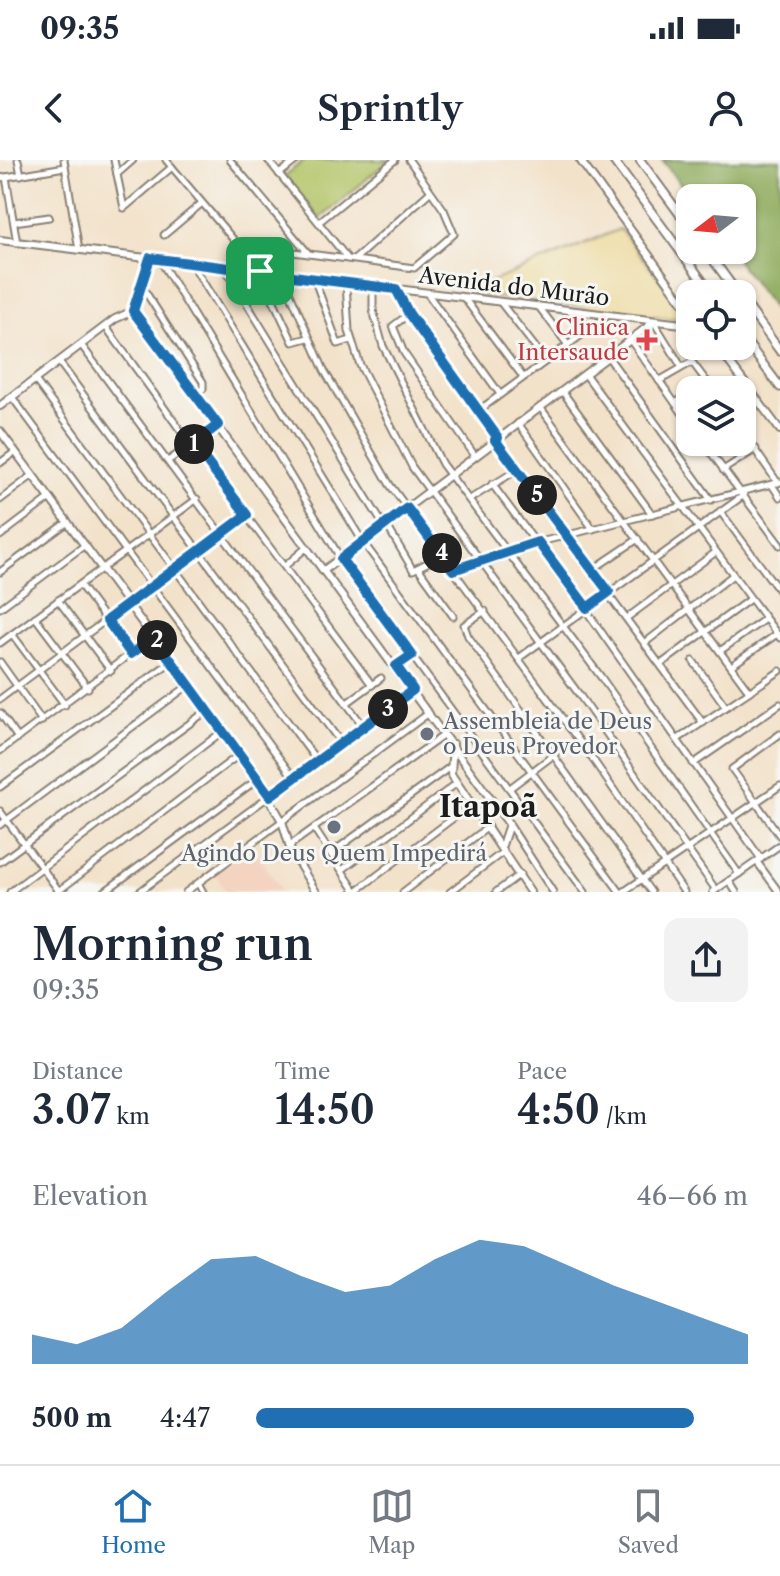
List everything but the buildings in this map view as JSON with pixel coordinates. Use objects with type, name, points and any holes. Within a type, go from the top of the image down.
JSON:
[{"type":"main road","points":[[613,160],[702,280]]},
{"type":"main road","points":[[640,160],[676,209]]},
{"type":"main road","points":[[756,318],[780,351]]},
{"type":"main road","points":[[756,355],[780,387]]},
{"type":"street","points":[[18,160],[21,175]]},
{"type":"street","points":[[114,160],[124,208],[168,162],[238,245],[418,267],[454,236],[444,210],[409,160]]},
{"type":"street","points":[[116,174],[133,160]]},
{"type":"street","points":[[230,160],[308,253]]},
{"type":"street","points":[[268,160],[351,259]]},
{"type":"street","points":[[279,174],[297,160]]},
{"type":"street","points":[[319,222],[395,160]]},
{"type":"street","points":[[580,160],[676,293]]},
{"type":"street","points":[[17,243],[3,178],[64,163],[79,250]]},
{"type":"street","points":[[351,259],[430,192]]},
{"type":"street","points":[[164,235],[202,203]]},
{"type":"street","points":[[14,222],[49,217]]},
{"type":"street","name":"Avenida do Murão","points":[[0,240],[676,324]]},
{"type":"street","points":[[0,406],[106,327],[133,311],[143,288],[150,258]]},
{"type":"street","points":[[159,259],[341,559],[585,892]]},
{"type":"street","points":[[191,263],[363,542],[621,892],[780,786]]},
{"type":"street","points":[[225,267],[410,568],[419,569],[443,555]]},
{"type":"street","points":[[260,271],[293,342],[308,338]]},
{"type":"street","points":[[282,274],[308,338],[364,441],[407,508],[519,658],[684,892]]},
{"type":"street","points":[[314,278],[338,344],[351,340]]},
{"type":"street","points":[[346,283],[351,340],[368,381],[428,492],[541,642],[715,891],[780,845]]},
{"type":"street","points":[[373,286],[373,310],[383,346],[438,458],[564,626],[739,874]]},
{"type":"street","points":[[143,288],[203,382],[203,389],[194,394]]},
{"type":"street","points":[[396,289],[409,314],[517,470],[703,723]]},
{"type":"street","points":[[427,293],[500,394]]},
{"type":"street","points":[[464,298],[523,377]]},
{"type":"street","points":[[501,303],[546,361]]},
{"type":"street","points":[[539,307],[568,345]]},
{"type":"street","points":[[133,311],[453,743],[553,892]]},
{"type":"street","points":[[578,313],[589,329]]},
{"type":"street","points":[[409,314],[393,326],[404,353],[475,456]]},
{"type":"street","points":[[478,411],[606,317]]},
{"type":"street","points":[[323,571],[654,322],[684,364]]},
{"type":"street","points":[[106,327],[372,685]]},
{"type":"street","points":[[631,341],[675,403]]},
{"type":"street","points":[[82,346],[364,727]]},
{"type":"street","points":[[609,358],[711,500]]},
{"type":"street","points":[[728,360],[780,430]]},
{"type":"street","points":[[59,362],[341,743]]},
{"type":"street","points":[[659,381],[684,364],[695,364],[704,376]]},
{"type":"street","points":[[585,374],[779,636],[731,666]]},
{"type":"street","points":[[35,380],[317,761]]},
{"type":"street","points":[[562,391],[652,514]]},
{"type":"street","points":[[12,397],[294,778]]},
{"type":"street","points":[[540,407],[749,691]]},
{"type":"street","points":[[518,423],[593,529]]},
{"type":"street","points":[[168,461],[218,425]]},
{"type":"street","points":[[0,431],[270,796],[289,846],[316,892]]},
{"type":"street","points":[[756,449],[777,483],[780,497]]},
{"type":"street","points":[[0,463],[15,452]]},
{"type":"street","points":[[713,456],[780,545]]},
{"type":"street","points":[[723,470],[745,456]]},
{"type":"street","points":[[470,499],[517,470]]},
{"type":"street","points":[[0,500],[33,475]]},
{"type":"street","points":[[453,570],[537,542],[777,483]]},
{"type":"street","points":[[492,484],[587,608],[779,892]]},
{"type":"street","points":[[519,658],[742,494]]},
{"type":"street","points":[[0,536],[50,498]]},
{"type":"street","points":[[0,643],[197,499]]},
{"type":"street","points":[[720,511],[780,592]]},
{"type":"street","points":[[0,699],[247,515]]},
{"type":"street","points":[[0,572],[68,522]]},
{"type":"street","points":[[592,570],[638,539]]},
{"type":"street","points":[[0,608],[85,545]]},
{"type":"street","points":[[285,566],[306,548]]},
{"type":"street","points":[[628,617],[716,552]]},
{"type":"street","points":[[419,569],[453,616]]},
{"type":"street","points":[[646,642],[733,575]]},
{"type":"street","points":[[80,585],[131,654]]},
{"type":"street","points":[[661,664],[750,599]]},
{"type":"street","points":[[58,600],[111,671]]},
{"type":"street","points":[[485,611],[464,625],[465,632],[651,892]]},
{"type":"street","points":[[35,617],[88,688]]},
{"type":"street","points":[[720,651],[765,619]]},
{"type":"street","points":[[12,634],[65,705]]},
{"type":"street","points":[[0,751],[154,637]]},
{"type":"street","points":[[396,666],[412,655]]},
{"type":"street","points":[[0,787],[172,661]]},
{"type":"street","points":[[693,661],[726,707]]},
{"type":"street","points":[[0,662],[42,721]]},
{"type":"street","points":[[678,740],[780,671]]},
{"type":"street","points":[[347,703],[381,678]]},
{"type":"street","points":[[0,825],[189,685]]},
{"type":"street","points":[[139,892],[413,690]]},
{"type":"street","points":[[693,764],[780,704]]},
{"type":"street","points":[[0,862],[208,710]]},
{"type":"street","points":[[186,892],[430,712]]},
{"type":"street","points":[[0,713],[18,738]]},
{"type":"street","points":[[10,892],[223,731]]},
{"type":"street","points":[[289,846],[446,734]]},
{"type":"street","points":[[780,734],[733,766],[733,772],[780,836]]},
{"type":"street","points":[[453,743],[450,764],[457,783],[488,827],[499,835],[503,848],[530,892]]},
{"type":"street","points":[[0,811],[58,892],[240,754]]},
{"type":"street","points":[[510,788],[555,754]]},
{"type":"street","points":[[330,854],[450,764],[464,759]]},
{"type":"street","points":[[104,892],[258,779]]},
{"type":"street","points":[[342,870],[457,783]]},
{"type":"street","points":[[315,830],[356,892],[472,804]]},
{"type":"street","points":[[499,835],[509,824]]},
{"type":"street","points":[[403,892],[488,827]]},
{"type":"street","points":[[450,892],[503,848]]},
{"type":"street","points":[[496,892],[520,874]]},
{"type":"street","points":[[729,881],[736,892]]},
{"type":"street","points":[[198,883],[203,892]]},
{"type":"shaded area","points":[[254,846],[281,891],[226,892],[215,873]]},
{"type":"green space","points":[[304,160],[389,160],[320,219],[285,176]]},
{"type":"green space","points":[[662,160],[780,160],[780,318],[756,286],[756,280],[752,280],[740,264],[756,264],[756,184],[680,184]]},
{"type":"sand","points":[[620,229],[676,300],[676,319],[471,294],[471,290]]},
{"type":"place","name":"Clinica Intersaude","points":[[647,340]]},
{"type":"place","name":"Assembleia de Deus o Deus Provedor","points":[[427,734]]},
{"type":"place","name":"Agindo Deus Quem Impedirá","points":[[334,827]]},
{"type":"district","name":"Itapoã","points":[[488,807]]},
{"type":"route","points":[[150,258],[260,271],[396,289],[409,314],[498,438],[495,440],[609,592],[587,608],[538,542],[453,570],[407,508],[341,559],[412,655],[396,666],[413,690],[270,796],[154,637],[131,654],[107,620],[247,515],[193,444],[218,425],[133,311],[143,288],[150,258]]}]
